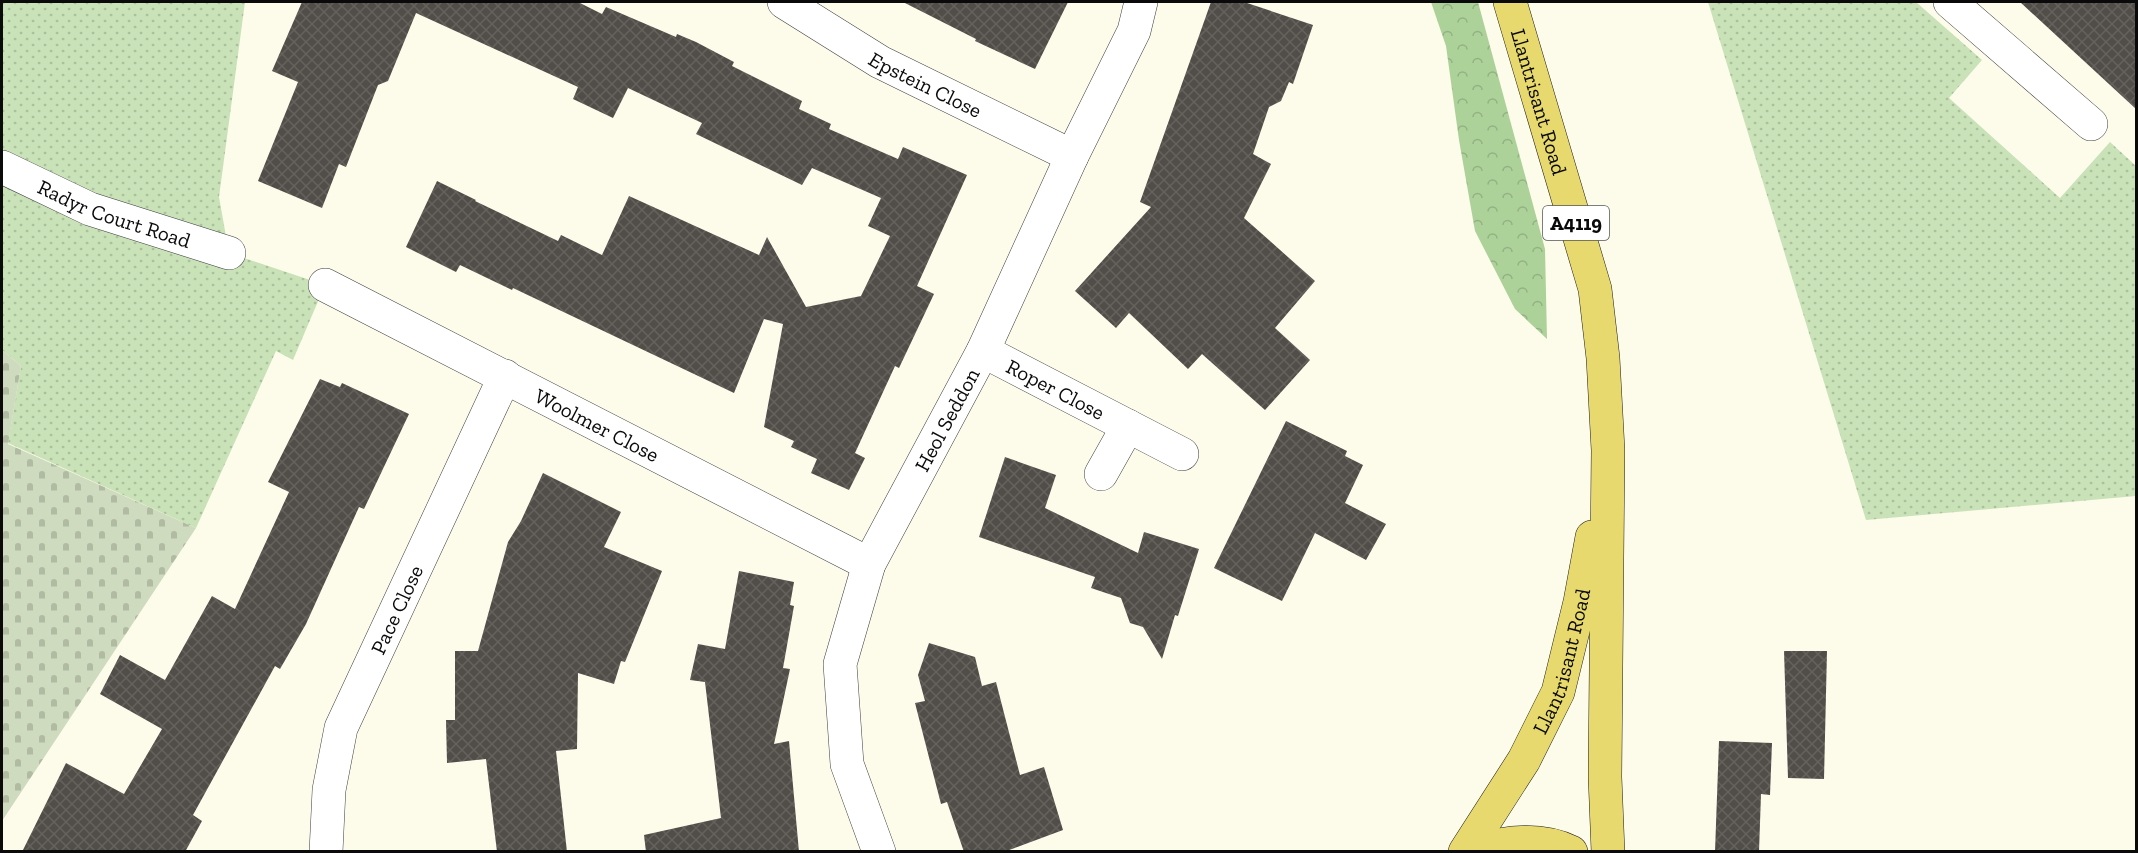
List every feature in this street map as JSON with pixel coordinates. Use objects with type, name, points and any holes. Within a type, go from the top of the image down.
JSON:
[{"type":"main road","name":"Llantrisant Road","points":[[1512,3],[1595,289],[1603,358],[1608,450],[1605,777],[1608,852]]},
{"type":"main road","name":"Llantrisant Road","points":[[1465,852],[1524,760],[1558,692],[1580,602],[1608,450]]},
{"type":"main road","points":[[1480,852],[1492,846],[1531,842],[1571,852]]},
{"type":"street","name":"Epstein Close","points":[[784,2],[880,62],[1072,156]]},
{"type":"street","name":"Heol Seddon","points":[[879,852],[847,764],[840,664],[869,564],[983,351],[1072,156],[1134,31],[1142,2]]},
{"type":"street","points":[[1950,2],[2091,124]]},
{"type":"street","name":"Radyr Court Road","points":[[2,167],[90,209],[229,253]]},
{"type":"street","name":"Woolmer Close","points":[[325,285],[869,564]]},
{"type":"street","name":"Roper Close","points":[[983,351],[1182,454]]},
{"type":"street","name":"Pace Close","points":[[326,852],[328,790],[341,728],[505,376]]},
{"type":"street","name":"Roper Close","points":[[1101,474],[1128,426]]},
{"type":"green space","points":[[2,2],[245,2],[219,197],[229,253],[325,285],[293,360],[276,351],[196,528],[8,443],[21,366],[2,350]]},
{"type":"green space","points":[[1431,2],[1478,2],[1545,249],[1547,339],[1515,309],[1475,231],[1446,46]]},
{"type":"green space","points":[[1708,2],[1916,2],[1982,60],[1949,98],[2060,198],[2110,142],[2136,166],[2136,496],[1866,520]]},
{"type":"green space","points":[[2,350],[21,366],[8,444],[196,528],[2,821]]},
{"type":"building","points":[[302,2],[578,2],[602,14],[606,7],[676,37],[677,34],[696,42],[734,62],[732,66],[802,101],[799,109],[831,124],[829,129],[898,159],[903,147],[967,175],[917,286],[934,294],[899,368],[895,366],[855,453],[865,458],[849,490],[811,473],[817,459],[791,447],[794,441],[764,427],[783,324],[764,319],[734,393],[513,288],[512,290],[460,265],[456,272],[406,247],[437,181],[558,241],[561,235],[602,255],[629,196],[759,255],[767,237],[806,307],[861,296],[890,236],[868,226],[881,198],[812,168],[802,185],[696,134],[702,123],[628,88],[613,118],[573,99],[578,87],[416,13],[388,81],[378,85],[346,167],[339,164],[322,208],[258,181],[298,82],[272,71]]},
{"type":"building","points":[[903,2],[1068,2],[1035,69],[975,41],[976,39]]},
{"type":"building","points":[[1211,2],[1244,2],[1313,25],[1293,84],[1289,82],[1281,101],[1269,107],[1253,154],[1271,164],[1244,218],[1315,281],[1275,328],[1310,360],[1265,410],[1202,354],[1188,369],[1129,313],[1116,328],[1075,291],[1151,207],[1140,202]]},
{"type":"building","points":[[2020,2],[2136,2],[2136,109]]},
{"type":"building","points":[[320,379],[340,387],[342,383],[409,414],[364,509],[359,507],[306,624],[280,669],[275,666],[193,815],[202,821],[185,852],[22,852],[66,763],[124,794],[162,729],[100,694],[120,655],[165,680],[212,596],[235,609],[289,492],[268,482]]},
{"type":"building","points":[[1286,421],[1347,451],[1345,456],[1363,465],[1345,503],[1386,524],[1366,560],[1315,533],[1282,601],[1214,568]]},
{"type":"building","points":[[1005,457],[1056,475],[1045,508],[1138,553],[1144,532],[1199,549],[1162,659],[1143,627],[1130,623],[1121,598],[1091,588],[1095,577],[979,537]]},
{"type":"building","points":[[543,473],[621,512],[604,547],[662,571],[625,662],[621,661],[614,684],[578,673],[577,749],[556,751],[567,852],[497,852],[486,759],[447,763],[446,720],[455,720],[455,651],[478,651],[508,542],[521,521]]},
{"type":"building","points":[[739,571],[794,582],[790,605],[794,606],[783,668],[790,669],[774,744],[789,741],[799,852],[646,852],[644,835],[721,818],[705,682],[690,680],[698,644],[725,649]]},
{"type":"building","points":[[929,643],[975,657],[982,686],[996,682],[1020,775],[1044,767],[1063,830],[1004,852],[964,852],[947,802],[941,804],[915,703],[925,701],[918,675]]},
{"type":"building","points":[[1784,651],[1827,651],[1824,779],[1788,778]]},
{"type":"building","points":[[1719,741],[1772,743],[1770,795],[1761,794],[1759,852],[1715,852]]}]
